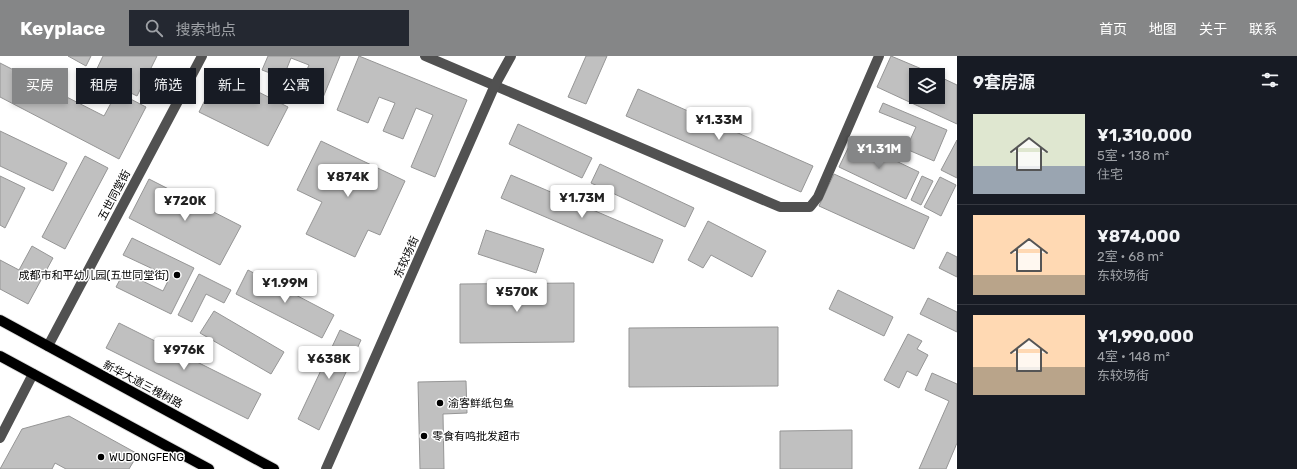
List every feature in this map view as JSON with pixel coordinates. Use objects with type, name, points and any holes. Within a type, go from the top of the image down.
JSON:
[{"type":"main road","name":"新华大道三槐树路","points":[[0,320],[274,469]]},
{"type":"main road","points":[[0,356],[209,469]]},
{"type":"street","name":"五世同堂街","points":[[48,346],[202,56]]},
{"type":"street","points":[[425,56],[780,207],[810,208],[818,197],[879,56]]},
{"type":"street","name":"东较场街","points":[[326,469],[495,85],[511,56]]},
{"type":"street","points":[[0,438],[34,374]]},
{"type":"building","points":[[68,56],[91,56],[86,66]]},
{"type":"building","points":[[103,56],[157,56],[151,68],[140,68],[140,90],[137,96],[132,94],[132,68],[97,68]]},
{"type":"building","points":[[268,56],[340,56],[324,95],[324,68],[308,68],[309,65],[291,58],[287,68],[268,68],[268,72],[262,70]]},
{"type":"building","points":[[359,56],[467,100],[435,177],[411,167],[433,115],[416,108],[403,139],[383,131],[395,103],[379,97],[368,123],[337,110]]},
{"type":"building","points":[[586,56],[607,56],[586,104],[568,97]]},
{"type":"building","points":[[891,56],[919,68],[909,68],[909,102],[877,87]]},
{"type":"building","points":[[0,63],[12,69],[12,103],[0,97]]},
{"type":"building","points":[[945,79],[957,85],[957,124],[914,104],[945,104]]},
{"type":"building","points":[[638,89],[813,166],[801,192],[626,116]]},
{"type":"building","points":[[260,93],[268,97],[268,104],[282,104],[288,107],[268,146],[199,112],[204,102],[204,104],[260,104]]},
{"type":"building","points":[[68,98],[76,102],[76,104],[80,104],[104,116],[110,104],[132,104],[132,100],[146,107],[119,159],[13,104],[68,104]]},
{"type":"building","points":[[883,103],[947,130],[934,161],[906,149],[916,127],[879,112]]},
{"type":"building","points":[[518,124],[592,158],[582,178],[509,144]]},
{"type":"building","points":[[0,131],[67,163],[53,191],[0,166]]},
{"type":"building","points":[[852,140],[919,172],[906,199],[839,167]]},
{"type":"building","points":[[957,140],[957,178],[941,170]]},
{"type":"building","points":[[321,141],[405,181],[380,235],[368,230],[355,257],[306,234],[322,202],[297,190]]},
{"type":"building","points":[[85,156],[108,168],[65,249],[42,237]]},
{"type":"building","points":[[600,164],[694,208],[685,227],[591,183]]},
{"type":"building","points":[[834,174],[929,217],[914,249],[819,206]]},
{"type":"building","points":[[511,175],[663,240],[653,263],[501,198]]},
{"type":"building","points":[[0,176],[25,188],[5,228],[0,225]]},
{"type":"building","points":[[922,176],[933,181],[921,205],[911,200]]},
{"type":"building","points":[[940,177],[956,185],[941,216],[924,207]]},
{"type":"building","points":[[149,179],[241,226],[220,265],[129,218]]},
{"type":"building","points":[[708,221],[766,251],[752,277],[711,255],[703,268],[688,260]]},
{"type":"building","points":[[486,230],[544,249],[536,273],[478,254]]},
{"type":"building","name":"成都市和平幼儿园(五世同堂街)","points":[[132,238],[194,268],[171,314],[116,287],[124,272],[163,291],[170,277],[123,255]]},
{"type":"building","points":[[32,246],[53,258],[28,304],[0,289],[0,260],[19,270]]},
{"type":"building","points":[[947,252],[957,257],[957,277],[939,268]]},
{"type":"building","points":[[248,270],[334,315],[322,338],[236,294]]},
{"type":"building","points":[[199,274],[231,290],[224,303],[206,294],[192,322],[178,315]]},
{"type":"building","points":[[574,283],[574,342],[460,343],[460,284]]},
{"type":"building","points":[[838,290],[893,317],[884,336],[829,309]]},
{"type":"building","points":[[928,298],[957,312],[957,332],[920,314]]},
{"type":"building","points":[[214,311],[284,352],[271,374],[200,333]]},
{"type":"building","points":[[119,323],[261,394],[248,419],[106,348]]},
{"type":"building","points":[[778,327],[778,386],[629,387],[629,328]]},
{"type":"building","points":[[340,330],[361,340],[319,430],[298,419]]},
{"type":"building","points":[[908,334],[922,341],[917,349],[928,355],[917,376],[907,371],[899,388],[884,380]]},
{"type":"building","points":[[932,373],[957,384],[957,443],[946,469],[919,469],[949,401],[925,390]]},
{"type":"building","points":[[466,381],[467,413],[443,414],[444,469],[420,469],[418,382]]},
{"type":"building","points":[[69,416],[138,454],[129,469],[66,469],[55,463],[52,469],[0,469],[22,429]]},
{"type":"building","points":[[852,430],[852,469],[780,469],[780,431]]},
{"type":"place","name":"成都市和平幼儿园(五世同堂街)","points":[[177,275]]},
{"type":"place","name":"渝客鲜纸包鱼","points":[[440,403]]},
{"type":"place","name":"零食有鸣批发超市","points":[[424,436]]},
{"type":"place","name":"WUDONGFENG","points":[[101,457]]}]
